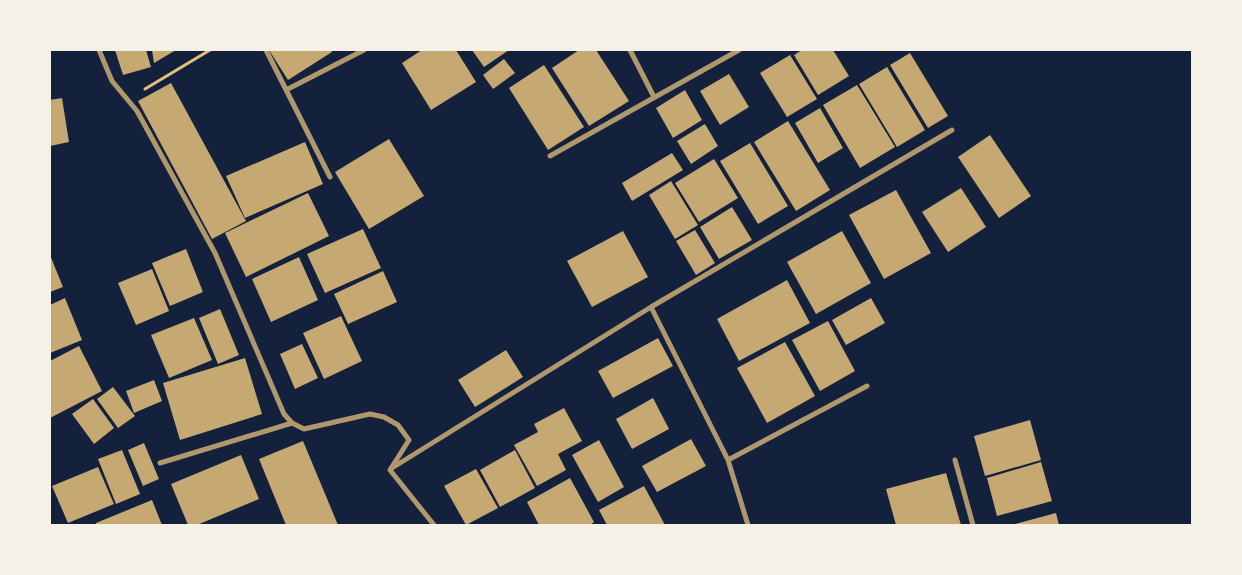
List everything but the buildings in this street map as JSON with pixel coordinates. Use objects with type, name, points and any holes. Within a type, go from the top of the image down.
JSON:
[{"type":"street","points":[[99,50],[112,80],[138,111],[215,253],[284,414],[292,423],[304,429],[370,414],[384,417],[398,425],[409,440],[390,470]]},
{"type":"street","points":[[266,50],[330,177]]},
{"type":"street","points":[[286,90],[364,50]]},
{"type":"street","points":[[630,50],[654,97]]},
{"type":"street","points":[[550,156],[739,50]]},
{"type":"street","points":[[390,470],[651,308],[952,130]]},
{"type":"street","points":[[651,308],[728,460],[748,525]]},
{"type":"street","points":[[728,460],[867,386]]},
{"type":"street","points":[[160,463],[292,423]]},
{"type":"street","points":[[955,460],[973,525]]},
{"type":"street","points":[[390,470],[434,525]]},
{"type":"path","points":[[127,99],[210,50]]}]
